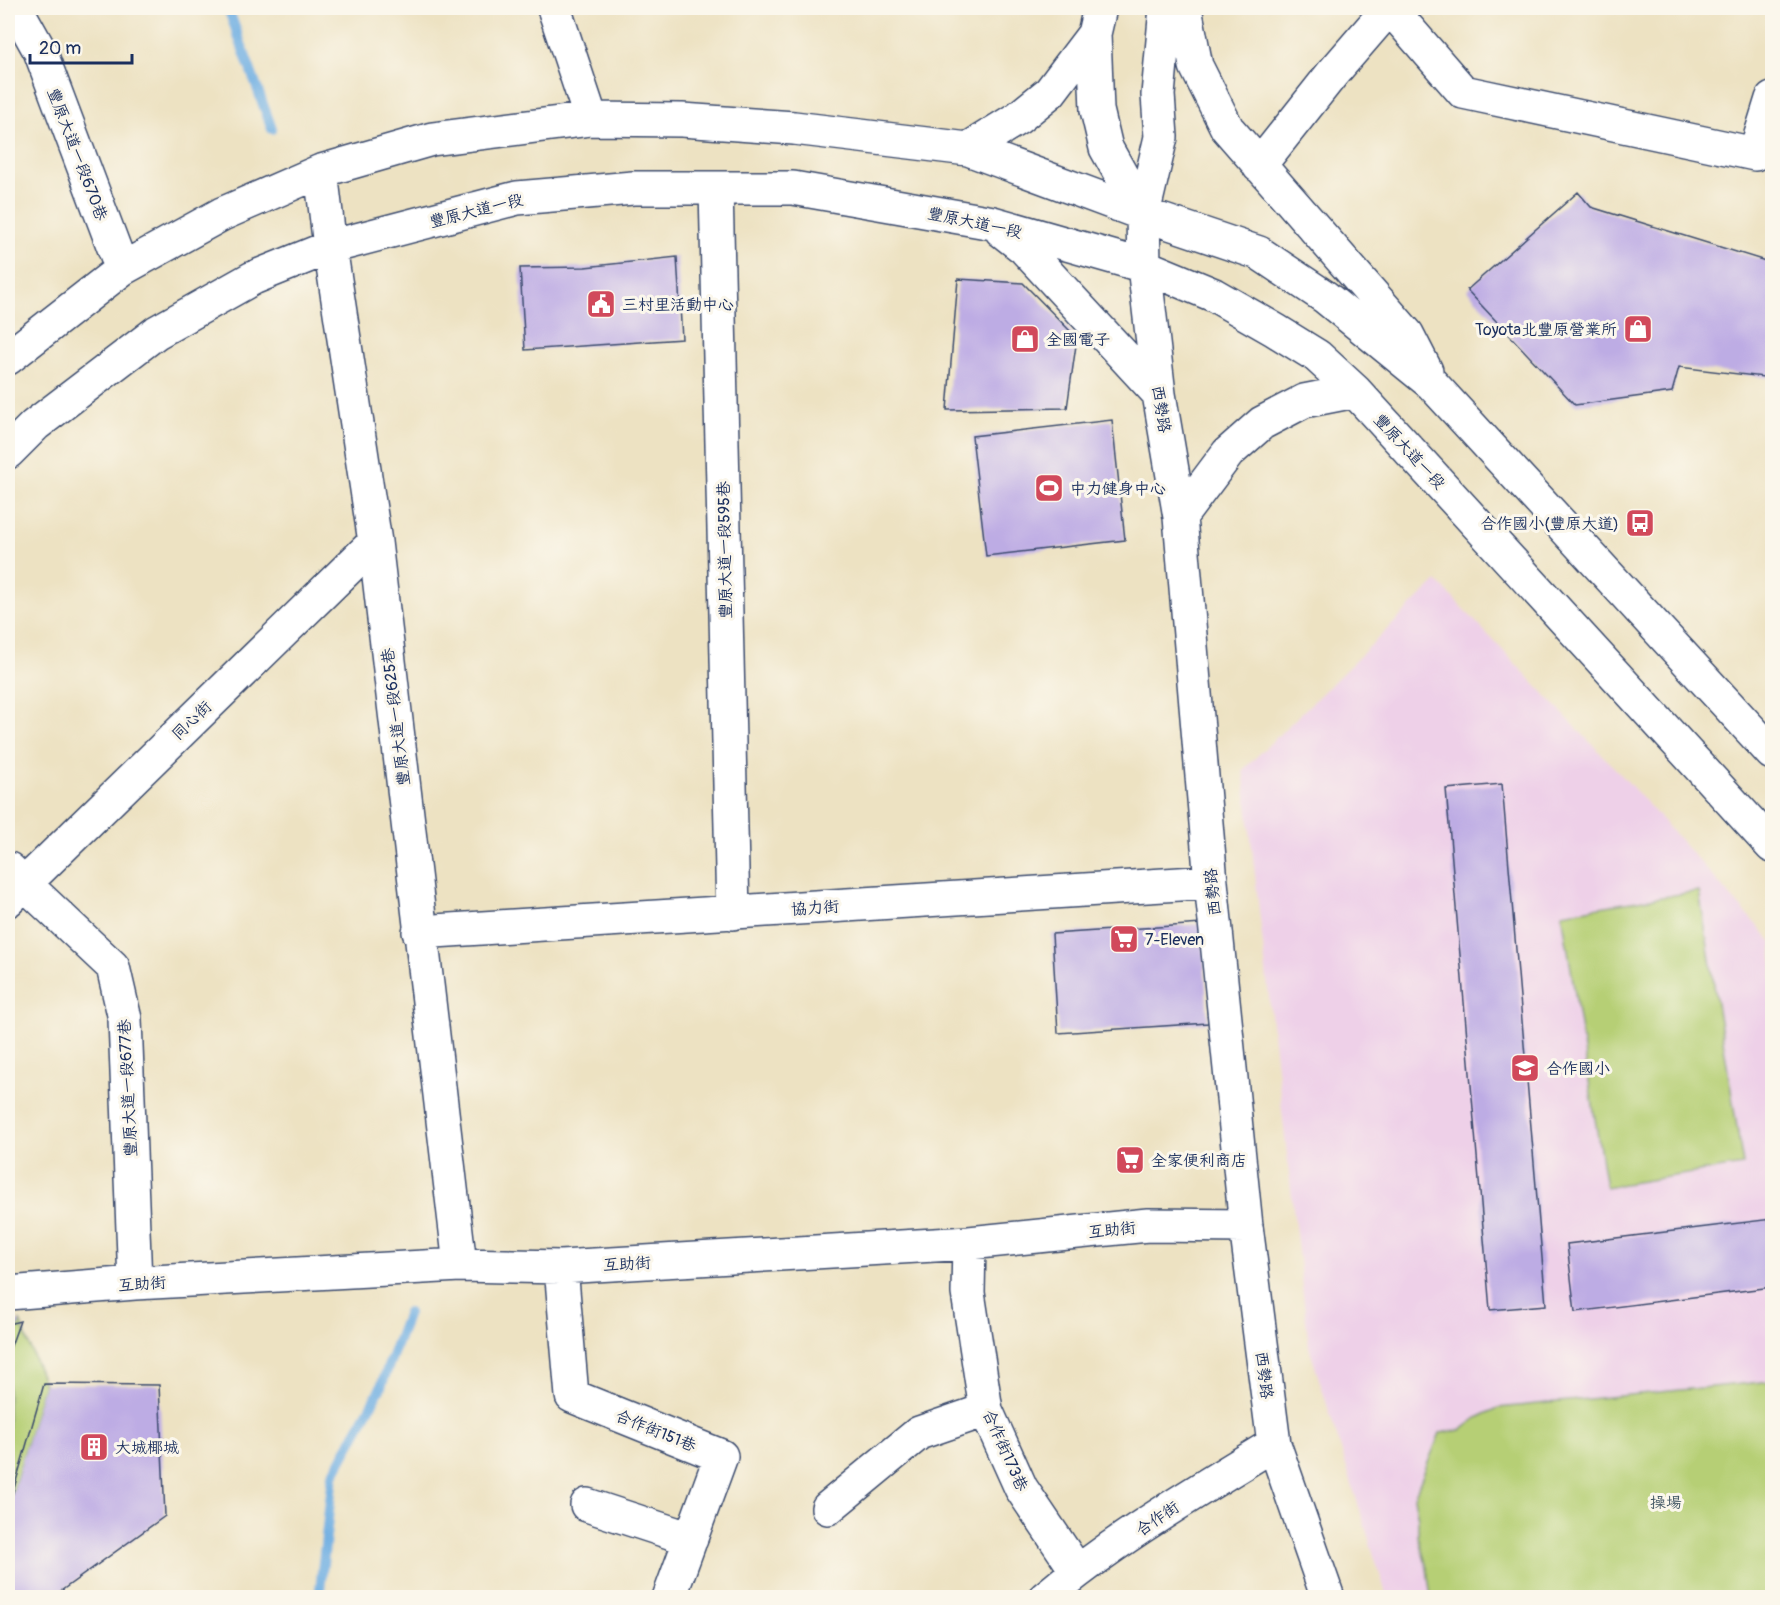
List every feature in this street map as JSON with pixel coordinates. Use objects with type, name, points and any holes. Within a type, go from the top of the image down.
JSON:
[{"type":"street","name":"豐原大道一段670巷","points":[[16,8],[40,51],[122,269]]},
{"type":"street","points":[[554,8],[591,119]]},
{"type":"street","name":"西勢路","points":[[1166,8],[1158,96],[1161,136],[1143,214],[1143,266],[1159,394],[1180,517],[1211,882],[1246,1226],[1274,1444],[1328,1598]]},
{"type":"street","points":[[1185,8],[1196,66],[1227,128],[1407,334],[1432,384]]},
{"type":"street","points":[[1259,166],[1332,74],[1390,8],[1463,92],[1755,154],[1773,99]]},
{"type":"street","points":[[968,149],[1018,118],[1050,92],[1097,21]]},
{"type":"street","name":"西勢路","points":[[1097,21],[1097,110],[1106,148],[1143,214]]},
{"type":"street","points":[[8,358],[122,269],[222,214],[321,171],[432,140],[591,119],[682,120],[794,128],[968,149],[1143,214],[1259,253],[1325,297],[1432,384],[1773,753]]},
{"type":"street","name":"豐原大道一段625巷","points":[[321,171],[330,248],[375,542],[419,932],[460,1265]]},
{"type":"street","name":"豐原大道一段","points":[[8,452],[36,425],[157,332],[253,278],[330,248],[518,198],[633,188],[793,188],[993,223],[1143,266],[1214,295],[1317,356],[1355,391],[1773,846]]},
{"type":"street","name":"豐原大道一段595巷","points":[[716,188],[733,913]]},
{"type":"street","points":[[993,223],[1024,248],[1159,394]]},
{"type":"street","points":[[1180,517],[1228,453],[1262,423],[1304,401],[1355,391]]},
{"type":"street","name":"同心街","points":[[13,884],[375,542]]},
{"type":"street","name":"協力街","points":[[419,932],[1211,882]]},
{"type":"street","name":"豐原大道一段677巷","points":[[13,884],[113,967],[125,1019],[135,1283]]},
{"type":"street","name":"互助街","points":[[8,1293],[135,1283],[460,1265],[561,1267],[969,1244],[1148,1225],[1246,1226]]},
{"type":"street","name":"合作街173巷","points":[[969,1244],[968,1293],[986,1410],[1021,1488],[1077,1571]]},
{"type":"street","name":"合作街151巷","points":[[561,1267],[572,1396],[721,1456],[669,1598]]},
{"type":"street","points":[[828,1508],[919,1434],[986,1410]]},
{"type":"street","name":"合作街","points":[[1045,1598],[1077,1571],[1274,1444]]},
{"type":"street","points":[[587,1505],[690,1539]]},
{"type":"shaded area","name":"合作國小","points":[[1437,581],[1626,780],[1772,942],[1772,1597],[1387,1597],[1309,1347],[1243,770]]},
{"type":"green space","points":[[1699,891],[1743,1165],[1606,1187],[1562,913]]},
{"type":"green space","points":[[20,1321],[44,1384],[8,1509],[8,1355]]},
{"type":"green space","name":"操場","points":[[1772,1381],[1772,1597],[1431,1597],[1427,1568],[1418,1536],[1414,1497],[1440,1433],[1461,1430],[1477,1418],[1498,1408]]},
{"type":"building","name":"Toyota北豐原營業所","points":[[1578,192],[1591,207],[1772,263],[1772,378],[1679,367],[1672,392],[1575,405],[1467,290]]},
{"type":"building","name":"三村里活動中心","points":[[677,257],[682,339],[525,350],[520,268],[585,267]]},
{"type":"building","points":[[958,279],[1023,283],[1077,338],[1067,408],[947,410]]},
{"type":"building","name":"中力健身中心","points":[[1112,420],[1125,540],[986,556],[972,436]]},
{"type":"building","points":[[1502,784],[1546,1305],[1490,1310],[1446,789]]},
{"type":"building","points":[[1202,924],[1208,1023],[1058,1033],[1052,934]]},
{"type":"building","points":[[1772,1219],[1772,1287],[1575,1312],[1567,1244]]},
{"type":"building","points":[[20,1321],[8,1354],[8,1324]]},
{"type":"building","name":"大城椰城","points":[[44,1384],[159,1385],[165,1516],[51,1598],[8,1598],[8,1509]]},
{"type":"waterway","points":[[228,8],[272,129]]},
{"type":"waterway","points":[[319,1598],[333,1475],[380,1389],[408,1313]]},
{"type":"place","name":"三村里活動中心","points":[[601,304]]},
{"type":"place","name":"Toyota北豐原營業所","points":[[1638,329]]},
{"type":"place","name":"全國電子","points":[[1025,339]]},
{"type":"place","name":"中力健身中心","points":[[1049,488]]},
{"type":"place","name":"合作國小(豐原大道)","points":[[1640,523]]},
{"type":"place","name":"7-Eleven","points":[[1124,939]]},
{"type":"place","name":"合作國小","points":[[1525,1068]]},
{"type":"place","name":"全家便利商店","points":[[1130,1160]]},
{"type":"place","name":"大城椰城","points":[[94,1447]]}]
